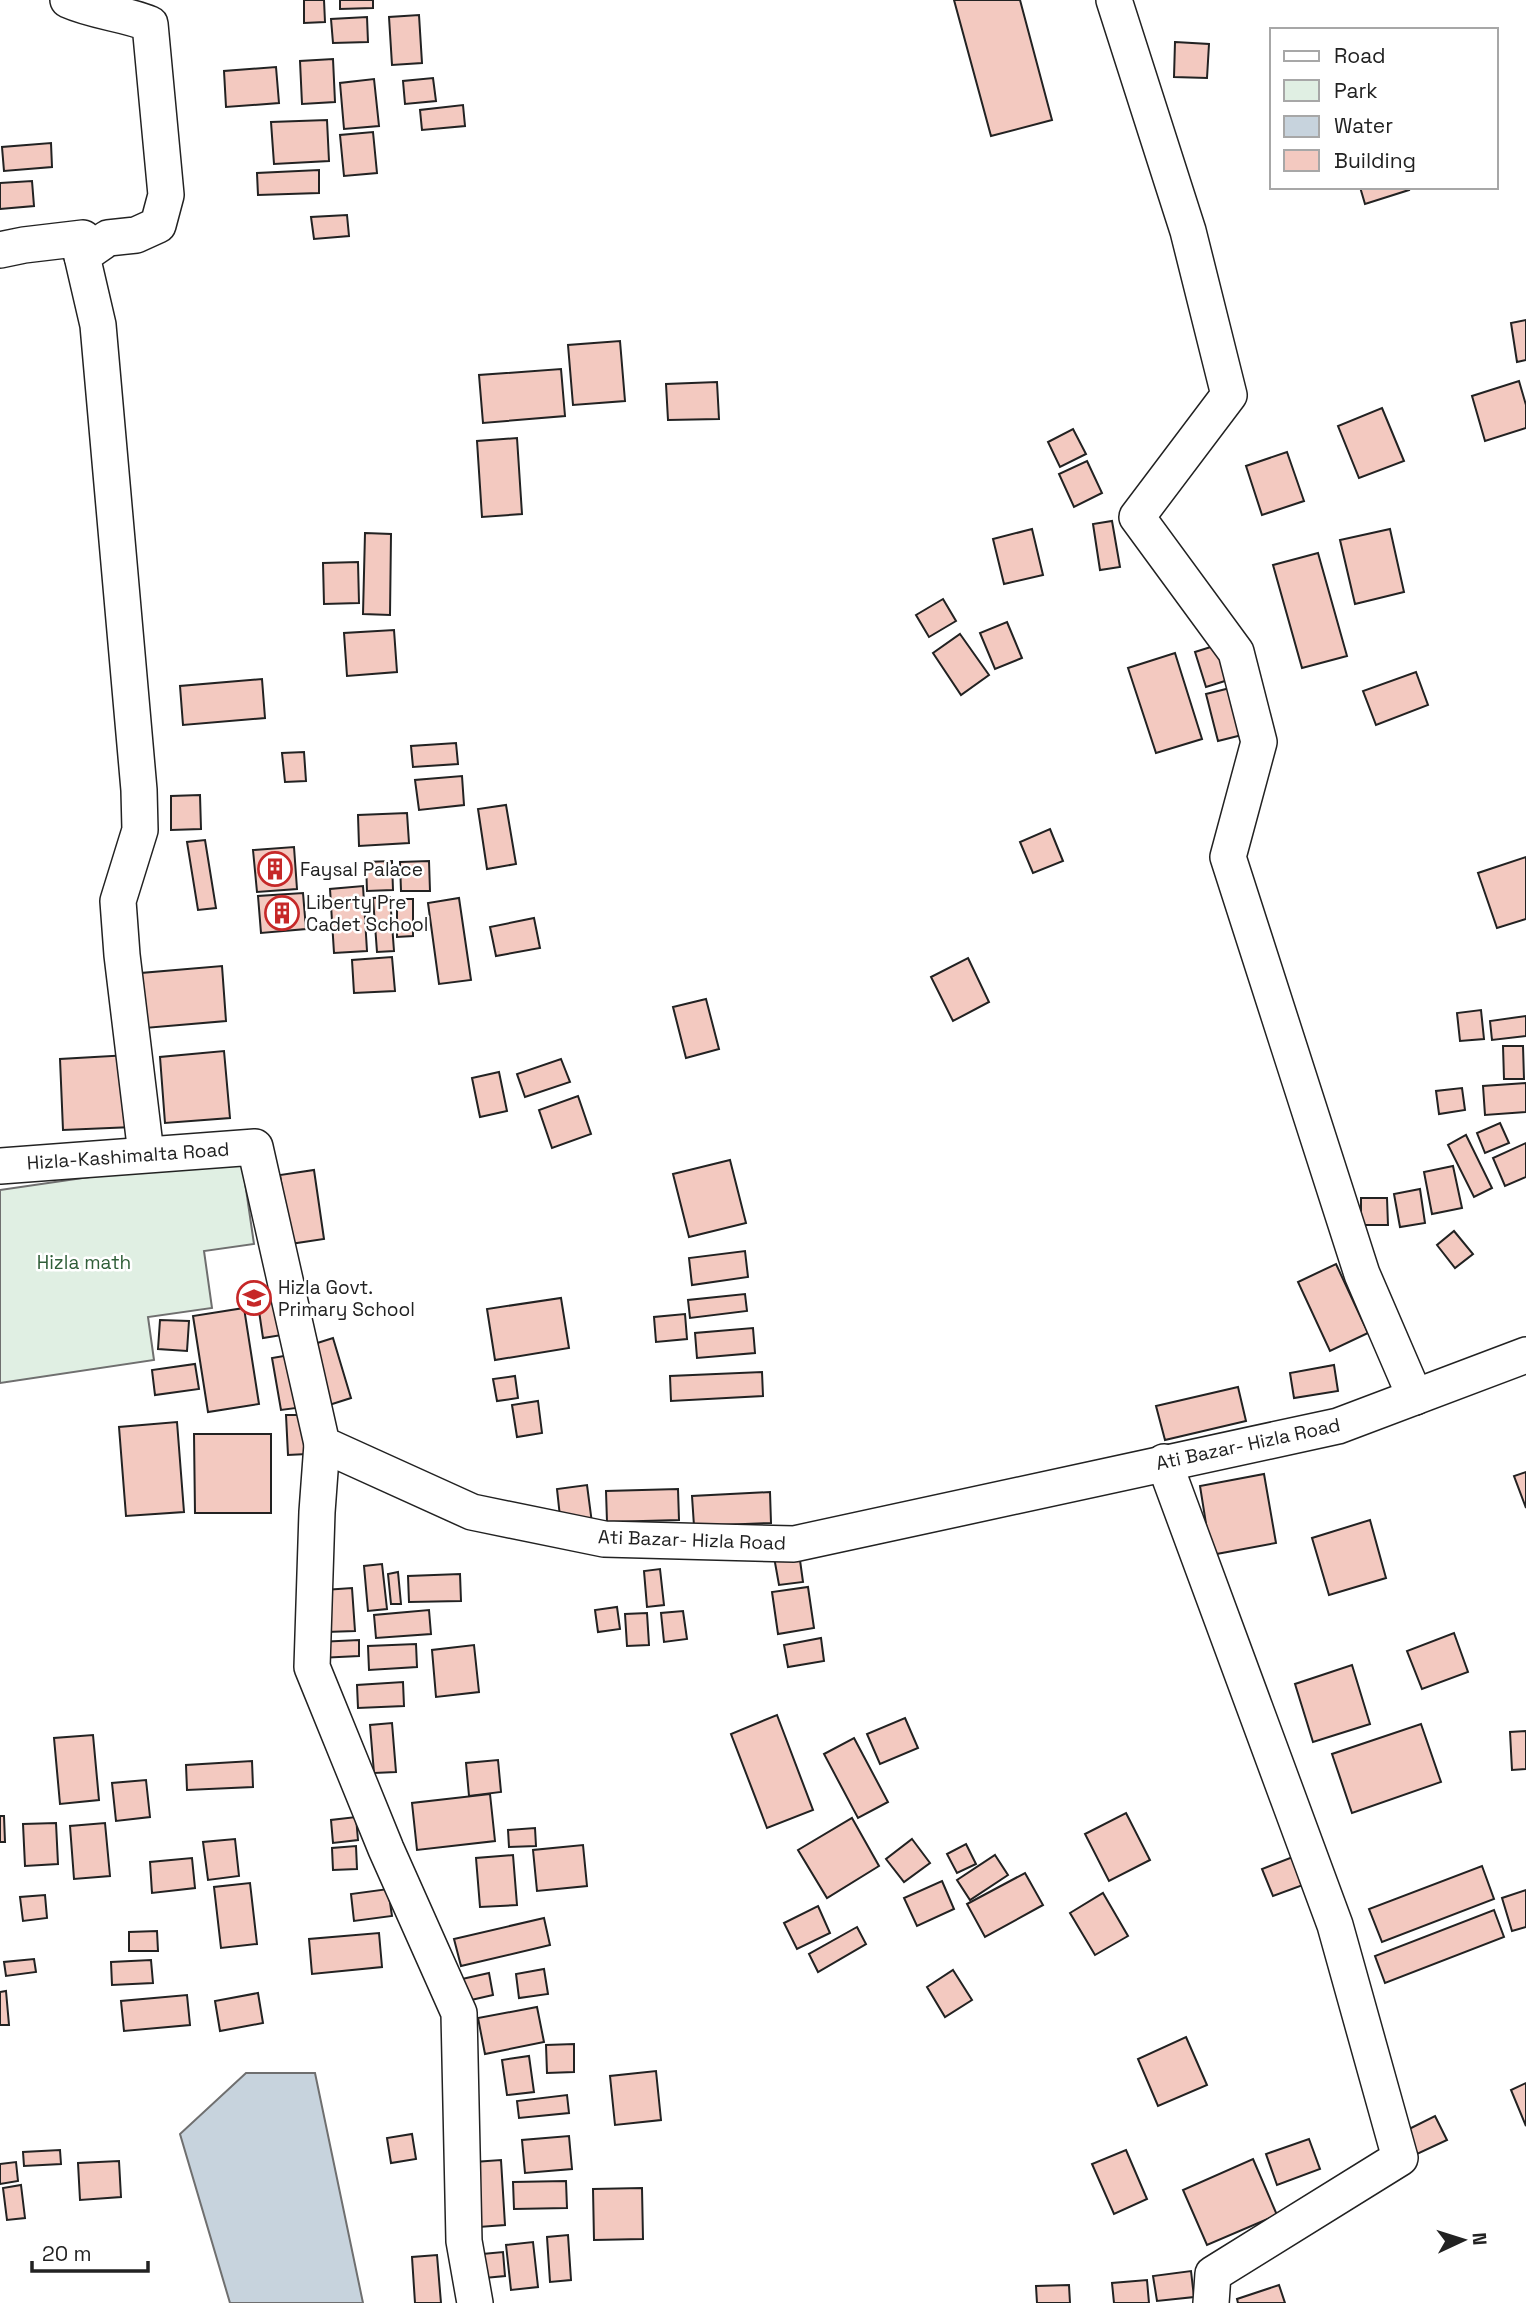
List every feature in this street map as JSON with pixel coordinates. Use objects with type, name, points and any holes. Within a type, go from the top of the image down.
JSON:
[{"type":"street","points":[[68,0],[86,8],[130,16],[149,24],[166,195],[158,225],[136,235],[108,239],[82,256]]},
{"type":"street","points":[[1114,0],[1188,231],[1228,396],[1137,517],[1236,652],[1259,742],[1228,857],[1362,1274],[1415,1397]]},
{"type":"street","points":[[0,250],[83,238],[82,256],[98,325],[140,830],[118,901],[146,1154]]},
{"type":"street","name":"Hizla-Kashimalta Road","points":[[0,1166],[255,1147],[322,1444]]},
{"type":"street","name":"Ati Bazar- Hizla Road","points":[[322,1444],[472,1512],[486,1515],[604,1539],[794,1544],[1338,1426],[1526,1355]]},
{"type":"street","points":[[322,1444],[312,1667],[386,1849],[459,2013],[464,2241],[475,2303]]},
{"type":"street","points":[[1164,1462],[1335,1925],[1399,2158],[1213,2274],[1211,2303]]},
{"type":"green space","name":"Hizla math","points":[[241,1155],[254,1244],[204,1251],[212,1308],[148,1317],[154,1360],[0,1383],[0,1190]]},
{"type":"water","points":[[246,2073],[315,2073],[363,2303],[230,2303],[180,2134]]},
{"type":"building","points":[[304,0],[324,0],[325,22],[304,23]]},
{"type":"building","points":[[340,0],[373,0],[373,8],[340,9]]},
{"type":"building","points":[[954,0],[1020,0],[1052,120],[991,136]]},
{"type":"building","points":[[419,15],[422,63],[392,65],[389,17]]},
{"type":"building","points":[[367,17],[368,42],[333,43],[331,19]]},
{"type":"building","points":[[1175,42],[1209,44],[1207,78],[1174,77]]},
{"type":"building","points":[[333,59],[335,102],[302,104],[300,61]]},
{"type":"building","points":[[276,67],[279,103],[226,107],[224,71]]},
{"type":"building","points":[[433,78],[436,101],[405,104],[403,81]]},
{"type":"building","points":[[374,79],[379,126],[344,129],[340,83]]},
{"type":"building","points":[[463,105],[465,126],[422,130],[420,110]]},
{"type":"building","points":[[327,120],[329,161],[274,164],[271,122]]},
{"type":"building","points":[[373,132],[377,173],[344,176],[340,135]]},
{"type":"building","points":[[51,143],[52,167],[4,171],[2,147]]},
{"type":"building","points":[[319,170],[319,193],[258,195],[257,173]]},
{"type":"building","points":[[32,181],[34,206],[0,209],[0,183]]},
{"type":"building","points":[[1361,189],[1409,190],[1365,204]]},
{"type":"building","points":[[347,215],[349,236],[314,239],[311,217]]},
{"type":"building","points":[[1526,320],[1526,360],[1517,362],[1511,323]]},
{"type":"building","points":[[620,341],[625,401],[573,405],[568,345]]},
{"type":"building","points":[[561,369],[565,416],[483,423],[479,375]]},
{"type":"building","points":[[1519,381],[1526,405],[1526,428],[1485,441],[1472,396]]},
{"type":"building","points":[[717,382],[719,419],[668,420],[666,384]]},
{"type":"building","points":[[1382,408],[1404,461],[1359,478],[1338,426]]},
{"type":"building","points":[[1073,429],[1086,454],[1060,467],[1048,442]]},
{"type":"building","points":[[517,438],[522,514],[482,517],[477,441]]},
{"type":"building","points":[[1287,452],[1304,501],[1262,515],[1246,466]]},
{"type":"building","points":[[1087,461],[1102,493],[1074,507],[1059,474]]},
{"type":"building","points":[[1112,521],[1120,567],[1100,570],[1093,524]]},
{"type":"building","points":[[1032,529],[1043,575],[1004,584],[993,539]]},
{"type":"building","points":[[1390,529],[1404,592],[1355,604],[1340,540]]},
{"type":"building","points":[[365,533],[391,534],[390,615],[363,614]]},
{"type":"building","points":[[1318,553],[1347,656],[1302,668],[1273,565]]},
{"type":"building","points":[[358,562],[359,603],[324,604],[323,563]]},
{"type":"building","points":[[943,599],[956,621],[929,637],[916,615]]},
{"type":"building","points":[[1007,622],[1022,658],[995,669],[980,633]]},
{"type":"building","points":[[394,630],[397,672],[347,676],[344,633]]},
{"type":"building","points":[[960,634],[989,675],[961,695],[933,653]]},
{"type":"building","points":[[1217,645],[1228,680],[1206,687],[1195,652]]},
{"type":"building","points":[[1175,653],[1202,739],[1156,753],[1128,668]]},
{"type":"building","points":[[1416,672],[1428,705],[1376,725],[1363,691]]},
{"type":"building","points":[[262,679],[265,718],[183,725],[180,686]]},
{"type":"building","points":[[1238,686],[1250,733],[1218,741],[1206,694]]},
{"type":"building","points":[[456,743],[458,764],[413,767],[411,746]]},
{"type":"building","points":[[304,752],[306,781],[285,782],[282,753]]},
{"type":"building","points":[[462,776],[464,805],[419,810],[415,780]]},
{"type":"building","points":[[200,795],[201,829],[171,830],[171,796]]},
{"type":"building","points":[[506,805],[516,864],[487,869],[478,809]]},
{"type":"building","points":[[407,813],[409,843],[359,846],[358,815]]},
{"type":"building","points":[[1050,829],[1063,861],[1033,873],[1020,842]]},
{"type":"building","points":[[205,840],[216,908],[198,910],[187,842]]},
{"type":"building","name":"Faysal Palace","points":[[294,847],[297,889],[257,892],[253,850]]},
{"type":"building","points":[[1526,857],[1526,919],[1497,928],[1478,873]]},
{"type":"building","points":[[392,861],[393,890],[367,891],[366,862]]},
{"type":"building","points":[[429,861],[430,891],[401,891],[400,862]]},
{"type":"building","points":[[363,886],[367,951],[334,953],[330,889]]},
{"type":"building","name":"Liberty Pre Cadet School","points":[[303,893],[306,929],[261,933],[258,896]]},
{"type":"building","points":[[390,897],[394,951],[377,952],[373,898]]},
{"type":"building","points":[[459,898],[471,980],[439,984],[428,903]]},
{"type":"building","points":[[397,899],[413,899],[413,936],[397,937]]},
{"type":"building","points":[[534,918],[540,948],[496,956],[490,927]]},
{"type":"building","points":[[392,957],[395,991],[354,993],[352,960]]},
{"type":"building","points":[[968,958],[989,1002],[953,1021],[931,977]]},
{"type":"building","points":[[222,966],[226,1021],[145,1028],[141,973]]},
{"type":"building","points":[[706,999],[719,1049],[686,1058],[673,1007]]},
{"type":"building","points":[[1481,1010],[1484,1039],[1460,1041],[1457,1013]]},
{"type":"building","points":[[1526,1016],[1526,1036],[1492,1040],[1490,1021]]},
{"type":"building","points":[[1503,1046],[1523,1046],[1524,1079],[1504,1079]]},
{"type":"building","points":[[224,1051],[230,1118],[165,1123],[160,1057]]},
{"type":"building","points":[[129,1055],[133,1127],[63,1130],[60,1059]]},
{"type":"building","points":[[561,1059],[570,1082],[525,1097],[517,1074]]},
{"type":"building","points":[[499,1072],[507,1111],[480,1117],[472,1078]]},
{"type":"building","points":[[1526,1083],[1526,1112],[1485,1115],[1483,1086]]},
{"type":"building","points":[[1462,1088],[1465,1110],[1439,1114],[1436,1091]]},
{"type":"building","points":[[578,1096],[591,1134],[552,1148],[539,1110]]},
{"type":"building","points":[[1500,1123],[1509,1143],[1485,1153],[1477,1133]]},
{"type":"building","points":[[1466,1135],[1492,1188],[1474,1197],[1448,1145]]},
{"type":"building","points":[[1526,1143],[1526,1177],[1505,1186],[1493,1158]]},
{"type":"building","points":[[730,1160],[746,1223],[689,1237],[673,1174]]},
{"type":"building","points":[[1453,1166],[1462,1208],[1432,1214],[1424,1172]]},
{"type":"building","points":[[314,1170],[324,1239],[290,1244],[280,1175]]},
{"type":"building","points":[[1420,1189],[1425,1223],[1400,1227],[1394,1194]]},
{"type":"building","points":[[1361,1198],[1387,1198],[1388,1225],[1361,1225]]},
{"type":"building","points":[[1454,1231],[1473,1254],[1455,1268],[1437,1245]]},
{"type":"building","points":[[745,1251],[748,1277],[692,1285],[689,1258]]},
{"type":"building","points":[[1336,1264],[1368,1333],[1330,1351],[1298,1282]]},
{"type":"building","points":[[275,1288],[282,1335],[263,1338],[256,1291]]},
{"type":"building","points":[[745,1294],[747,1311],[690,1318],[688,1300]]},
{"type":"building","points":[[561,1298],[569,1348],[495,1360],[487,1309]]},
{"type":"building","points":[[244,1308],[259,1404],[208,1412],[193,1316]]},
{"type":"building","points":[[685,1314],[687,1339],[656,1342],[654,1317]]},
{"type":"building","points":[[160,1320],[189,1321],[187,1351],[158,1349]]},
{"type":"building","points":[[753,1328],[755,1353],[697,1358],[695,1333]]},
{"type":"building","points":[[333,1338],[351,1398],[326,1406],[308,1346]]},
{"type":"building","points":[[296,1354],[304,1407],[281,1410],[272,1358]]},
{"type":"building","points":[[195,1364],[199,1389],[155,1395],[152,1370]]},
{"type":"building","points":[[1334,1365],[1338,1391],[1294,1398],[1290,1373]]},
{"type":"building","points":[[762,1372],[763,1396],[671,1401],[670,1376]]},
{"type":"building","points":[[515,1376],[518,1398],[497,1401],[493,1379]]},
{"type":"building","points":[[1238,1387],[1246,1421],[1165,1440],[1156,1406]]},
{"type":"building","points":[[538,1401],[542,1433],[517,1437],[512,1405]]},
{"type":"building","points":[[286,1415],[305,1415],[307,1454],[288,1455]]},
{"type":"building","points":[[177,1422],[184,1512],[126,1516],[119,1427]]},
{"type":"building","points":[[194,1434],[271,1434],[271,1513],[195,1513]]},
{"type":"building","points":[[1526,1472],[1526,1508],[1514,1476]]},
{"type":"building","points":[[1264,1474],[1276,1543],[1211,1555],[1200,1486]]},
{"type":"building","points":[[587,1485],[592,1523],[561,1526],[557,1489]]},
{"type":"building","points":[[678,1489],[679,1520],[607,1522],[606,1491]]},
{"type":"building","points":[[770,1492],[771,1523],[694,1526],[692,1496]]},
{"type":"building","points":[[1370,1520],[1386,1578],[1329,1595],[1312,1538]]},
{"type":"building","points":[[799,1553],[803,1582],[779,1585],[774,1557]]},
{"type":"building","points":[[382,1564],[387,1609],[368,1611],[364,1566]]},
{"type":"building","points":[[660,1569],[664,1605],[647,1607],[644,1571]]},
{"type":"building","points":[[398,1572],[401,1604],[391,1604],[388,1574]]},
{"type":"building","points":[[460,1574],[461,1601],[409,1602],[408,1576]]},
{"type":"building","points":[[808,1587],[814,1628],[778,1634],[772,1592]]},
{"type":"building","points":[[352,1588],[355,1631],[326,1632],[324,1590]]},
{"type":"building","points":[[617,1607],[620,1629],[598,1632],[595,1610]]},
{"type":"building","points":[[429,1610],[431,1634],[376,1638],[374,1615]]},
{"type":"building","points":[[683,1611],[687,1639],[664,1642],[661,1613]]},
{"type":"building","points":[[647,1613],[649,1645],[627,1646],[625,1614]]},
{"type":"building","points":[[1454,1633],[1468,1672],[1422,1689],[1407,1651]]},
{"type":"building","points":[[821,1638],[824,1661],[788,1667],[784,1645]]},
{"type":"building","points":[[359,1640],[359,1656],[319,1658],[318,1642]]},
{"type":"building","points":[[416,1644],[417,1667],[369,1670],[368,1646]]},
{"type":"building","points":[[474,1645],[479,1692],[436,1697],[432,1650]]},
{"type":"building","points":[[1352,1665],[1370,1724],[1313,1742],[1295,1684]]},
{"type":"building","points":[[403,1682],[404,1706],[358,1708],[357,1685]]},
{"type":"building","points":[[777,1715],[813,1810],[767,1828],[731,1734]]},
{"type":"building","points":[[905,1718],[918,1748],[880,1764],[867,1734]]},
{"type":"building","points":[[392,1723],[396,1772],[374,1773],[370,1725]]},
{"type":"building","points":[[1421,1724],[1441,1782],[1352,1813],[1332,1754]]},
{"type":"building","points":[[1526,1731],[1526,1769],[1512,1770],[1510,1732]]},
{"type":"building","points":[[93,1735],[99,1800],[60,1804],[54,1738]]},
{"type":"building","points":[[854,1738],[888,1802],[858,1818],[824,1754]]},
{"type":"building","points":[[498,1760],[501,1792],[469,1796],[466,1763]]},
{"type":"building","points":[[252,1761],[253,1787],[187,1790],[186,1765]]},
{"type":"building","points":[[146,1780],[150,1817],[116,1821],[112,1783]]},
{"type":"building","points":[[490,1794],[495,1841],[417,1850],[412,1803]]},
{"type":"building","points":[[1126,1813],[1150,1860],[1109,1881],[1085,1834]]},
{"type":"building","points":[[0,1816],[4,1816],[5,1842],[0,1842]]},
{"type":"building","points":[[356,1817],[358,1840],[333,1843],[331,1820]]},
{"type":"building","points":[[852,1818],[879,1866],[827,1898],[798,1850]]},
{"type":"building","points":[[56,1823],[58,1864],[25,1866],[23,1824]]},
{"type":"building","points":[[105,1823],[110,1876],[74,1879],[70,1826]]},
{"type":"building","points":[[535,1828],[536,1846],[509,1847],[508,1830]]},
{"type":"building","points":[[235,1839],[239,1876],[208,1880],[203,1842]]},
{"type":"building","points":[[912,1839],[930,1863],[904,1882],[886,1859]]},
{"type":"building","points":[[966,1844],[976,1864],[957,1873],[947,1854]]},
{"type":"building","points":[[583,1845],[587,1886],[537,1891],[533,1850]]},
{"type":"building","points":[[356,1846],[357,1869],[333,1870],[332,1848]]},
{"type":"building","points":[[1303,1853],[1314,1881],[1273,1896],[1262,1869]]},
{"type":"building","points":[[513,1855],[517,1905],[480,1907],[476,1858]]},
{"type":"building","points":[[995,1855],[1008,1875],[970,1900],[957,1880]]},
{"type":"building","points":[[192,1858],[195,1888],[152,1893],[150,1862]]},
{"type":"building","points":[[1482,1866],[1494,1899],[1382,1942],[1369,1909]]},
{"type":"building","points":[[1025,1873],[1043,1905],[985,1937],[967,1904]]},
{"type":"building","points":[[942,1881],[954,1909],[917,1926],[904,1898]]},
{"type":"building","points":[[250,1883],[257,1944],[221,1948],[214,1887]]},
{"type":"building","points":[[388,1889],[392,1916],[354,1921],[351,1894]]},
{"type":"building","points":[[1526,1890],[1526,1927],[1512,1931],[1502,1898]]},
{"type":"building","points":[[1103,1893],[1128,1936],[1095,1955],[1070,1913]]},
{"type":"building","points":[[45,1895],[47,1918],[23,1921],[20,1897]]},
{"type":"building","points":[[818,1906],[830,1933],[797,1949],[784,1923]]},
{"type":"building","points":[[1494,1910],[1504,1937],[1385,1983],[1375,1956]]},
{"type":"building","points":[[544,1918],[550,1945],[461,1966],[454,1939]]},
{"type":"building","points":[[857,1927],[866,1944],[818,1972],[809,1954]]},
{"type":"building","points":[[157,1931],[158,1951],[129,1951],[129,1932]]},
{"type":"building","points":[[379,1933],[382,1967],[312,1974],[309,1939]]},
{"type":"building","points":[[34,1959],[36,1972],[6,1976],[4,1962]]},
{"type":"building","points":[[151,1960],[153,1983],[112,1985],[111,1962]]},
{"type":"building","points":[[544,1969],[548,1994],[519,1998],[516,1974]]},
{"type":"building","points":[[953,1970],[972,2000],[945,2017],[927,1987]]},
{"type":"building","points":[[489,1973],[493,1995],[458,2003],[453,1981]]},
{"type":"building","points":[[6,1991],[9,2025],[0,2025],[0,1992]]},
{"type":"building","points":[[258,1993],[263,2023],[220,2031],[215,2001]]},
{"type":"building","points":[[187,1995],[190,2025],[124,2031],[121,2001]]},
{"type":"building","points":[[537,2007],[544,2042],[485,2054],[478,2018]]},
{"type":"building","points":[[1186,2037],[1207,2085],[1158,2106],[1138,2059]]},
{"type":"building","points":[[574,2044],[574,2072],[547,2073],[546,2045]]},
{"type":"building","points":[[529,2056],[534,2092],[507,2095],[502,2060]]},
{"type":"building","points":[[656,2071],[661,2120],[615,2125],[610,2076]]},
{"type":"building","points":[[1526,2083],[1526,2126],[1511,2090]]},
{"type":"building","points":[[567,2095],[569,2113],[519,2118],[517,2101]]},
{"type":"building","points":[[1435,2116],[1447,2140],[1417,2154],[1405,2131]]},
{"type":"building","points":[[412,2134],[416,2159],[391,2163],[387,2138]]},
{"type":"building","points":[[569,2136],[572,2169],[525,2173],[522,2140]]},
{"type":"building","points":[[1309,2139],[1320,2169],[1277,2185],[1266,2154]]},
{"type":"building","points":[[60,2150],[61,2164],[24,2166],[23,2152]]},
{"type":"building","points":[[1126,2150],[1147,2199],[1114,2214],[1092,2164]]},
{"type":"building","points":[[1253,2159],[1277,2215],[1207,2245],[1183,2190]]},
{"type":"building","points":[[501,2160],[505,2225],[479,2227],[474,2162]]},
{"type":"building","points":[[119,2161],[121,2197],[80,2200],[78,2163]]},
{"type":"building","points":[[16,2162],[18,2181],[0,2184],[0,2164]]},
{"type":"building","points":[[566,2181],[567,2208],[514,2209],[513,2182]]},
{"type":"building","points":[[21,2185],[25,2218],[7,2220],[3,2188]]},
{"type":"building","points":[[642,2188],[643,2239],[594,2240],[593,2189]]},
{"type":"building","points":[[568,2235],[571,2280],[550,2282],[547,2237]]},
{"type":"building","points":[[533,2242],[538,2287],[511,2290],[506,2245]]},
{"type":"building","points":[[503,2252],[505,2276],[474,2279],[472,2255]]},
{"type":"building","points":[[437,2255],[441,2303],[415,2303],[412,2257]]},
{"type":"building","points":[[1191,2271],[1194,2297],[1157,2301],[1153,2276]]},
{"type":"building","points":[[1147,2280],[1149,2303],[1114,2303],[1112,2283]]},
{"type":"building","points":[[1069,2285],[1070,2303],[1037,2303],[1036,2286]]},
{"type":"building","points":[[1279,2285],[1285,2303],[1238,2303],[1237,2299]]},
{"type":"place","name":"Faysal Palace","points":[[275,869]]},
{"type":"place","name":"Liberty Pre Cadet School","points":[[282,913]]},
{"type":"place","name":"Hizla Govt. Primary School","points":[[254,1298]]}]
